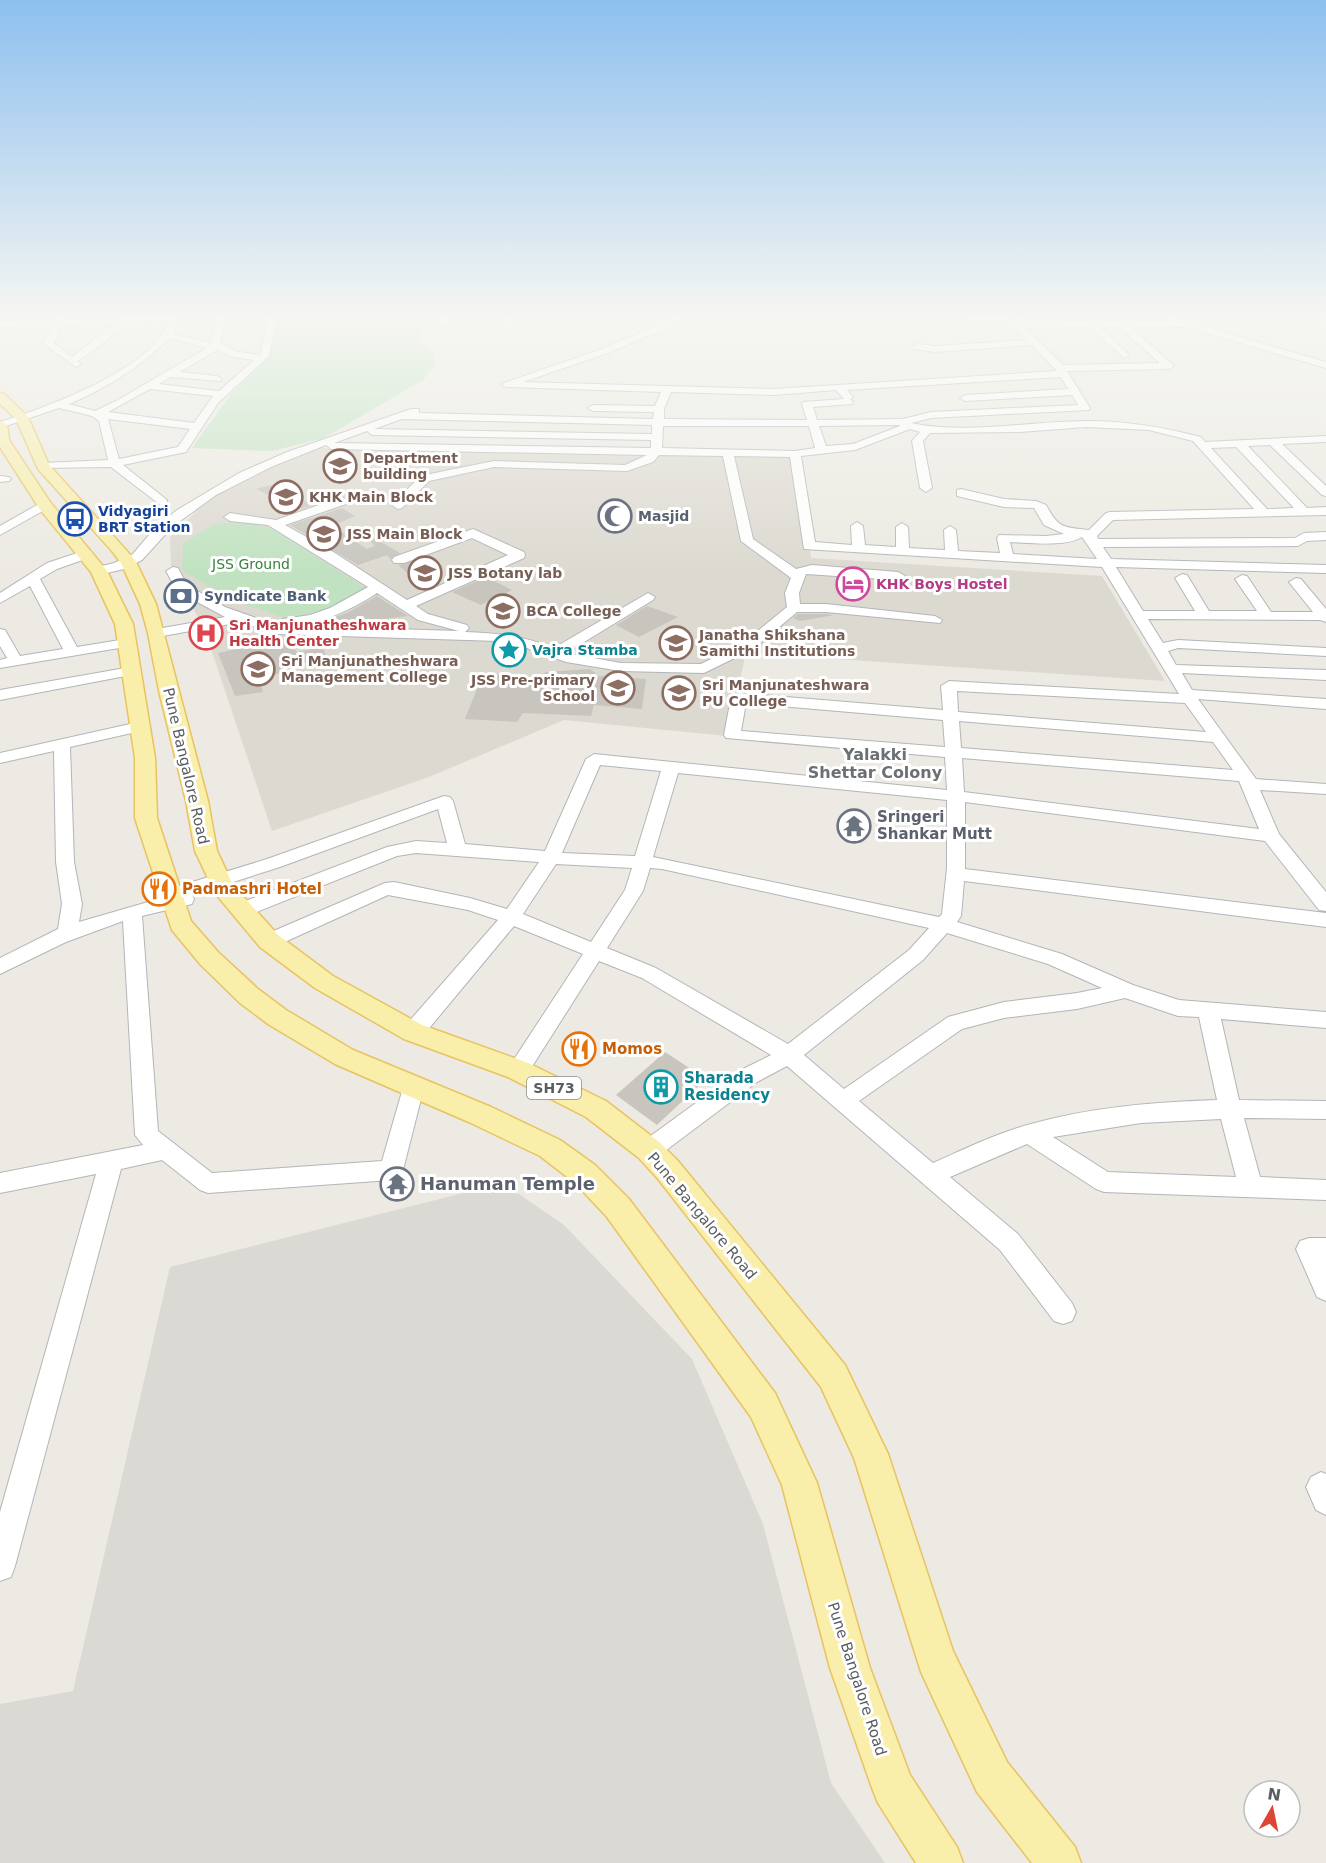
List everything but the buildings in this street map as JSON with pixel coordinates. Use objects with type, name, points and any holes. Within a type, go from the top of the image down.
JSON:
[{"type":"main road","name":"Pune Bangalore Road","points":[[1,402],[4,429],[44,505],[92,562],[124,624],[145,758],[146,818],[180,924],[210,958],[249,996],[277,1017],[344,1057],[481,1115],[550,1148],[585,1173],[618,1208],[763,1405],[799,1483],[850,1668],[893,1788],[941,1863]]},
{"type":"main road","name":"Pune Bangalore Road","points":[[4,429],[98,524],[129,563],[148,604],[157,633],[168,691],[197,801],[206,851],[221,885],[269,941],[324,982],[413,1032],[518,1070],[596,1109],[649,1150],[668,1170],[832,1376],[870,1454],[935,1658],[992,1777],[1059,1863]]},
{"type":"street","points":[[4,429],[64,402]]},
{"type":"street","points":[[96,414],[120,402]]},
{"type":"street","points":[[43,466],[114,463],[182,450],[213,402]]},
{"type":"street","points":[[398,505],[425,478],[494,464],[627,468],[649,460],[656,452],[658,409],[661,402]]},
{"type":"street","points":[[822,450],[811,423],[812,416],[807,404],[848,402],[853,410],[855,422]]},
{"type":"street","points":[[317,445],[795,454],[855,447],[931,415],[1085,408],[1081,402]]},
{"type":"street","points":[[58,405],[96,414],[197,427]]},
{"type":"street","points":[[0,599],[52,566],[92,562],[129,563],[145,550],[159,532],[176,517],[217,489],[260,466],[430,406],[473,406]]},
{"type":"street","points":[[587,408],[658,409]]},
{"type":"street","points":[[96,414],[104,420],[114,463],[163,502]]},
{"type":"street","points":[[402,416],[659,423],[855,422],[905,424],[927,430],[1020,429],[1116,424],[1149,427],[1197,440],[1263,512]]},
{"type":"street","points":[[926,488],[917,441],[927,430]]},
{"type":"street","points":[[358,431],[658,437]]},
{"type":"street","points":[[1203,445],[1324,441]]},
{"type":"street","points":[[1273,442],[1326,492]]},
{"type":"street","points":[[1240,444],[1303,512]]},
{"type":"street","points":[[728,453],[747,542],[798,577]]},
{"type":"street","points":[[795,454],[809,546],[1106,563],[1326,569]]},
{"type":"street","points":[[961,493],[1004,503],[1036,505],[1042,508],[1043,516],[1051,525],[1059,530],[1093,539],[1189,697],[1248,780],[1271,836],[1317,883],[1326,905]]},
{"type":"street","points":[[275,524],[342,501]]},
{"type":"street","points":[[0,531],[44,505]]},
{"type":"street","points":[[1093,539],[1110,516],[1326,511]]},
{"type":"street","points":[[230,517],[275,524],[330,556],[423,617],[528,644],[566,658],[621,668],[704,669],[748,646],[794,608],[826,608],[935,620]]},
{"type":"street","points":[[857,526],[859,549]]},
{"type":"street","points":[[902,527],[903,552]]},
{"type":"street","points":[[950,530],[952,555]]},
{"type":"street","points":[[399,560],[473,533],[519,555],[405,606]]},
{"type":"street","points":[[1301,541],[1304,537],[1326,536]]},
{"type":"street","points":[[1007,558],[1003,538],[1326,541]]},
{"type":"street","points":[[794,608],[792,593],[801,571],[812,569],[898,576]]},
{"type":"street","points":[[173,571],[182,588],[220,610],[277,630],[498,638]]},
{"type":"street","points":[[1182,578],[1204,615]]},
{"type":"street","points":[[33,579],[72,652]]},
{"type":"street","points":[[1242,579],[1267,615]]},
{"type":"street","points":[[1296,582],[1326,617]]},
{"type":"street","points":[[257,623],[299,622],[346,608],[376,588]]},
{"type":"street","points":[[554,654],[648,597]]},
{"type":"street","points":[[1139,615],[1326,617]]},
{"type":"street","points":[[157,633],[241,618]]},
{"type":"street","points":[[0,633],[16,662]]},
{"type":"street","points":[[1299,639],[1326,640]]},
{"type":"street","points":[[0,664],[126,643]]},
{"type":"street","points":[[1159,648],[1178,644],[1326,652]]},
{"type":"street","points":[[1172,669],[1221,669],[1326,675]]},
{"type":"street","points":[[0,695],[131,671]]},
{"type":"street","points":[[649,1150],[749,1076],[789,1055],[916,955],[951,916],[955,874],[956,796],[949,686],[1326,704]]},
{"type":"street","points":[[1219,738],[739,698],[732,735],[955,752],[1326,789]]},
{"type":"street","points":[[0,758],[139,727]]},
{"type":"street","points":[[62,744],[65,862],[72,904],[67,935]]},
{"type":"street","points":[[413,1032],[511,917],[551,858],[594,759],[956,796],[1271,836]]},
{"type":"street","points":[[518,1070],[634,891],[671,766]]},
{"type":"street","points":[[0,967],[12,959],[88,925],[132,913],[171,898],[221,885],[444,801],[458,850]]},
{"type":"street","points":[[242,910],[393,851],[416,847],[551,858],[662,862],[944,925],[1055,959],[1126,990],[1178,1008],[1326,1020]]},
{"type":"street","points":[[955,874],[1326,920]]},
{"type":"street","points":[[269,941],[384,889],[394,888],[440,896],[511,917],[650,973],[789,1055],[1010,1242],[1063,1312]]},
{"type":"street","points":[[132,913],[147,1135],[208,1182],[391,1170],[413,1087]]},
{"type":"street","points":[[843,1101],[955,1023],[1004,1010],[1077,1000],[1126,990]]},
{"type":"street","points":[[1208,1010],[1251,1187]]},
{"type":"street","points":[[930,1175],[1030,1134],[1119,1116],[1230,1108],[1326,1110]]},
{"type":"street","points":[[1030,1134],[1104,1182],[1326,1190]]},
{"type":"street","points":[[0,1183],[166,1150]]},
{"type":"street","points":[[0,1566],[111,1161]]},
{"type":"street","points":[[1326,1249],[1308,1249],[1326,1289]]},
{"type":"shaded area","name":"Janatha Shikshana Samithi Institutions","points":[[317,448],[797,455],[811,558],[1102,576],[1165,681],[746,653],[727,736],[564,720],[429,777],[272,831],[205,631],[171,566],[170,538],[206,501],[292,457]]},
{"type":"shaded area","points":[[503,1183],[564,1225],[692,1359],[763,1524],[831,1783],[885,1863],[0,1863],[0,1704],[73,1691],[170,1267]]},
{"type":"green space","points":[[225,402],[386,402],[324,438],[272,451],[192,448]]},
{"type":"green space","name":"JSS Ground","points":[[249,521],[276,531],[365,588],[337,608],[284,618],[230,599],[182,570],[183,544],[214,524]]},
{"type":"place","name":"Department building","points":[[340,466]]},
{"type":"place","name":"KHK Main Block","points":[[286,497]]},
{"type":"place","name":"Masjid","points":[[615,516]]},
{"type":"place","name":"Vidyagiri BRT Station","points":[[75,519]]},
{"type":"place","name":"JSS Main Block","points":[[324,534]]},
{"type":"place","name":"JSS Botany lab","points":[[425,573]]},
{"type":"place","name":"KHK Boys Hostel","points":[[853,584]]},
{"type":"place","name":"Syndicate Bank","points":[[181,596]]},
{"type":"place","name":"BCA College","points":[[503,611]]},
{"type":"place","name":"Sri Manjunatheshwara Health Center","points":[[206,633]]},
{"type":"place","name":"Janatha Shikshana Samithi Institutions","points":[[676,643]]},
{"type":"place","name":"Vajra Stamba","points":[[509,650]]},
{"type":"place","name":"Sri Manjunatheshwara Management College","points":[[258,669]]},
{"type":"place","name":"JSS Pre-primary School","points":[[618,688]]},
{"type":"place","name":"Sri Manjunateshwara PU College","points":[[679,693]]},
{"type":"place","name":"Sringeri Shankar Mutt","points":[[854,826]]},
{"type":"place","name":"Padmashri Hotel","points":[[159,889]]},
{"type":"place","name":"Momos","points":[[579,1049]]},
{"type":"place","name":"Sharada Residency","points":[[661,1087]]},
{"type":"place","name":"Hanuman Temple","points":[[397,1184]]},
{"type":"district","name":"Yalakki Shettar Colony","points":[[875,763]]}]
